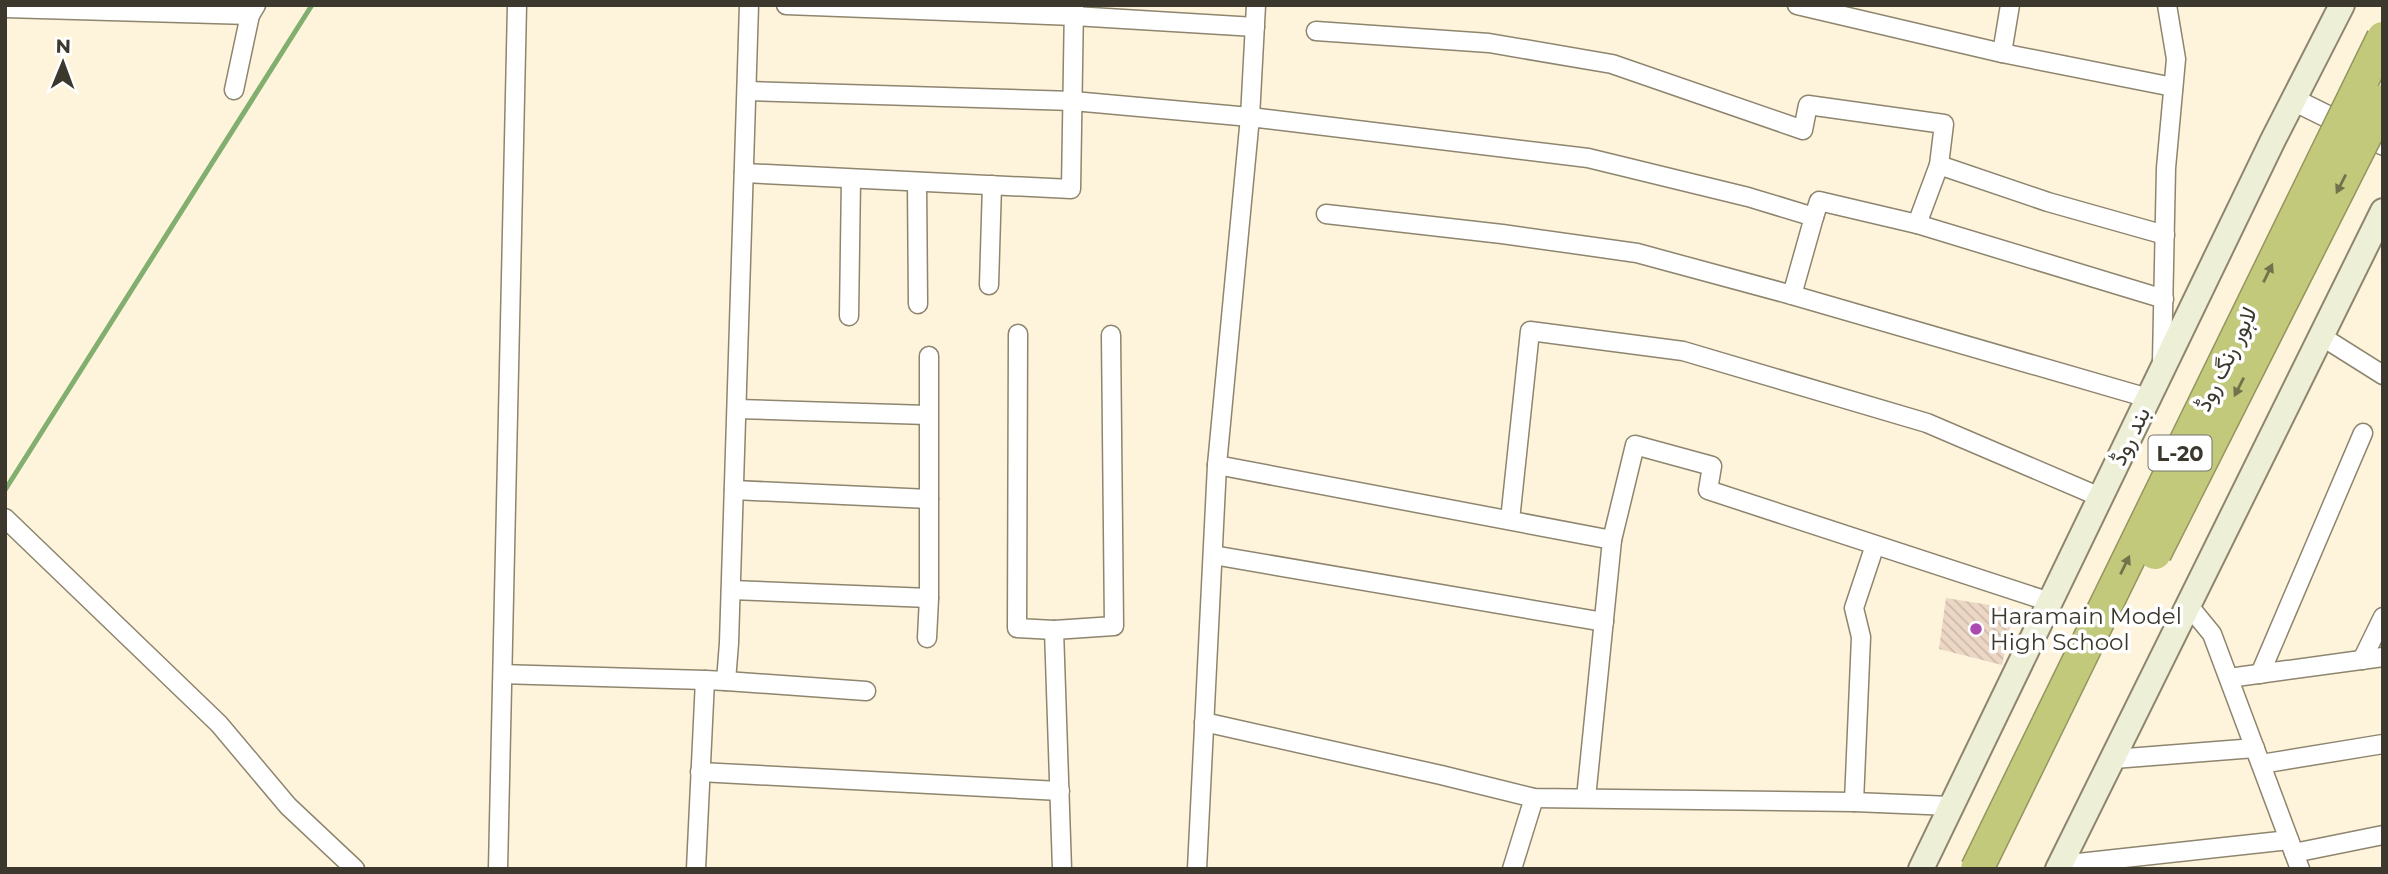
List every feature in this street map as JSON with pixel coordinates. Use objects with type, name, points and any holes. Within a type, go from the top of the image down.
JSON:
[{"type":"highway","name":"لاہور رنگ روڈ","points":[[1977,869],[2383,38]]},
{"type":"highway","name":"لاہور رنگ روڈ","points":[[2000,869],[2135,592],[2383,101]]},
{"type":"main road","name":"بند روڈ","points":[[1921,869],[2162,369],[2342,5]]},
{"type":"main road","points":[[2059,867],[2383,211]]},
{"type":"street","points":[[498,869],[517,5]]},
{"type":"street","points":[[726,681],[750,5]]},
{"type":"street","points":[[786,5],[1074,11],[1255,27]]},
{"type":"street","points":[[1197,869],[1217,465],[1250,117],[1256,5]]},
{"type":"street","points":[[1797,5],[2002,53],[2173,87]]},
{"type":"street","points":[[2002,53],[2010,5]]},
{"type":"street","points":[[2162,369],[2166,168],[2176,60],[2167,5]]},
{"type":"street","points":[[5,8],[253,10],[234,90]]},
{"type":"street","points":[[744,173],[1071,189],[1074,11]]},
{"type":"street","points":[[1316,31],[1489,43],[1612,64],[1803,130],[1808,105],[1944,124],[1939,165],[1917,224]]},
{"type":"street","points":[[747,91],[1073,101],[1250,117],[1588,158],[1748,197],[1814,217]]},
{"type":"street","points":[[2294,100],[2383,144]]},
{"type":"street","points":[[1939,165],[2048,202],[2165,235]]},
{"type":"street","points":[[849,316],[851,179]]},
{"type":"street","points":[[917,182],[918,304]]},
{"type":"street","points":[[989,285],[992,186]]},
{"type":"street","points":[[1792,295],[1819,201],[1917,224],[2164,299]]},
{"type":"street","points":[[1326,214],[1637,253],[2148,398]]},
{"type":"street","points":[[1510,520],[1530,331],[1683,351],[1927,423],[2100,497]]},
{"type":"street","points":[[1018,334],[1017,628],[1054,630],[1114,625],[1111,335]]},
{"type":"street","points":[[2321,336],[2383,375]]},
{"type":"street","points":[[927,638],[929,356]]},
{"type":"street","points":[[737,409],[927,415]]},
{"type":"street","points":[[2260,674],[2362,433]]},
{"type":"street","points":[[1587,798],[1612,540],[1635,445],[1712,466],[1708,490],[2049,602]]},
{"type":"street","points":[[1217,465],[1612,540]]},
{"type":"street","points":[[734,490],[929,499]]},
{"type":"street","points":[[5,518],[219,724],[288,806],[355,869]]},
{"type":"street","points":[[1854,802],[1861,637],[1854,608],[1875,545]]},
{"type":"street","points":[[1213,555],[1604,622]]},
{"type":"street","points":[[731,590],[929,598]]},
{"type":"street","points":[[2189,606],[2212,634],[2295,854]]},
{"type":"street","points":[[2362,660],[2383,617]]},
{"type":"street","points":[[1054,630],[1062,869]]},
{"type":"street","points":[[2229,678],[2383,657]]},
{"type":"street","points":[[503,674],[705,680],[866,691]]},
{"type":"street","points":[[696,869],[705,680]]},
{"type":"street","points":[[1204,722],[1534,798],[1854,802],[1951,806]]},
{"type":"street","points":[[2114,759],[2258,756],[2383,744]]},
{"type":"street","points":[[700,772],[1060,791]]},
{"type":"street","points":[[1512,869],[1534,798]]},
{"type":"street","points":[[2059,867],[2295,854],[2383,835]]},
{"type":"building","name":"Haramain Model High School","points":[[1946,598],[2014,609],[2002,665],[1939,649]]},
{"type":"waterway","points":[[5,490],[312,5]]},
{"type":"place","name":"Haramain Model High School","points":[[1976,629]]}]
